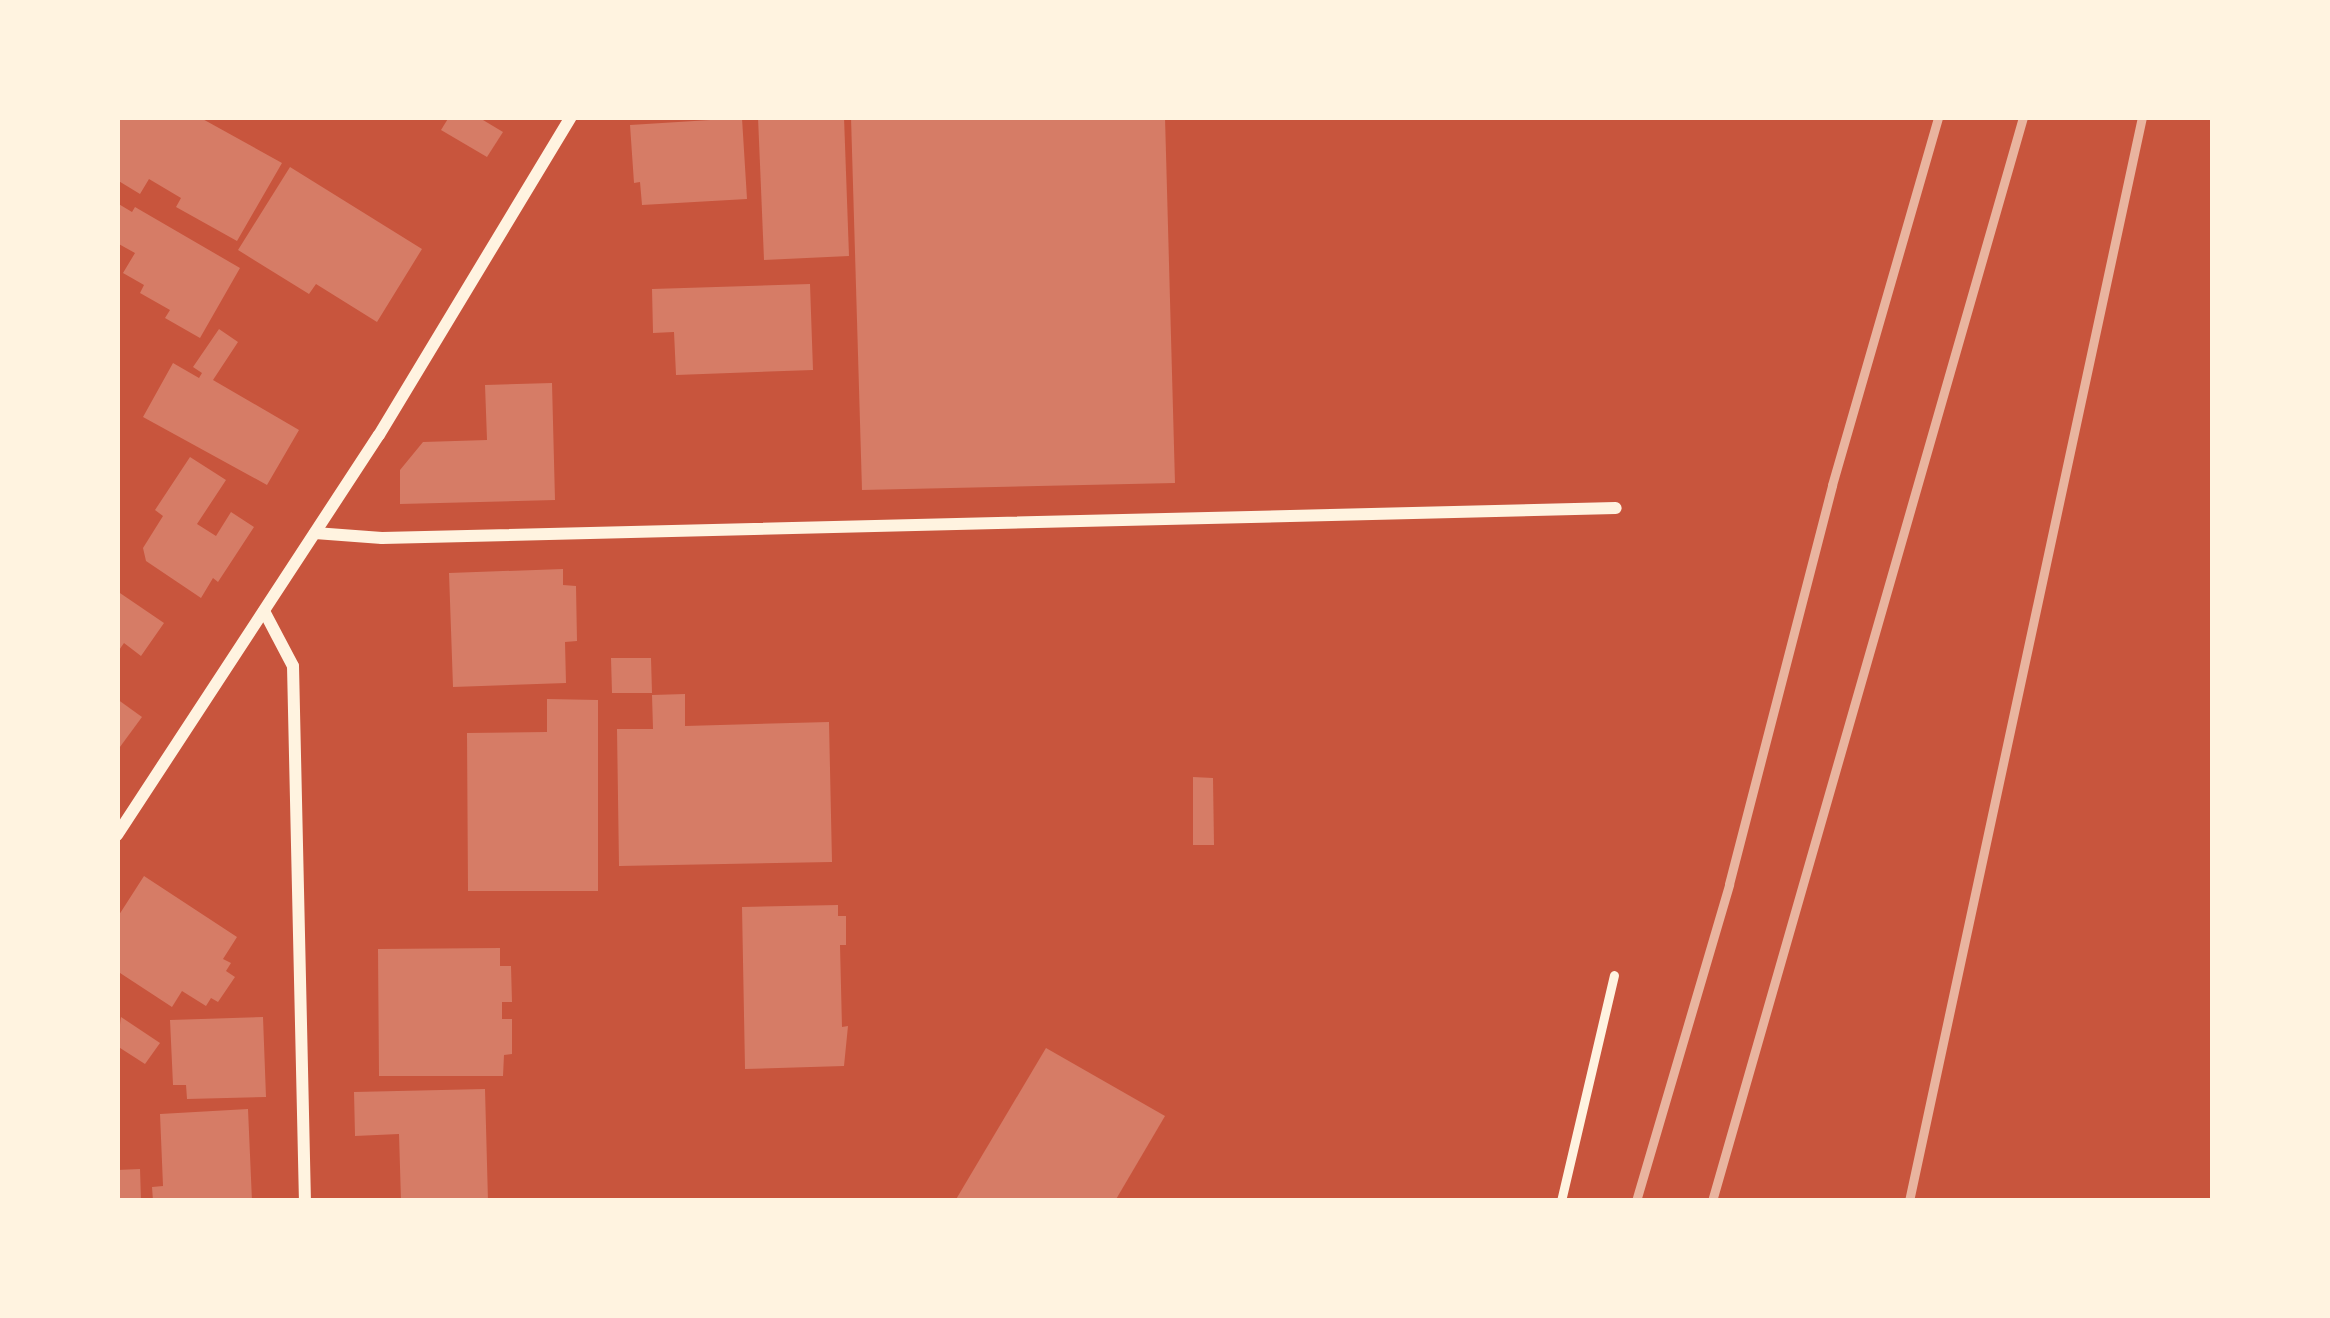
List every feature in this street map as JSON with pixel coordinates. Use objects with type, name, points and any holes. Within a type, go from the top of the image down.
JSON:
[{"type":"street","points":[[117,835],[315,533],[571,117]]},
{"type":"street","points":[[315,533],[382,538],[1616,508]]},
{"type":"street","points":[[264,611],[292,666],[305,1201]]},
{"type":"lane","points":[[1561,1201],[1614,975]]},
{"type":"building","points":[[117,117],[199,117],[282,163],[237,241],[176,207],[181,198],[149,179],[140,194],[117,180]]},
{"type":"building","points":[[449,117],[478,117],[503,132],[487,157],[441,130]]},
{"type":"building","points":[[758,117],[844,117],[849,256],[764,260]]},
{"type":"building","points":[[851,117],[1165,117],[1175,483],[862,490]]},
{"type":"building","points":[[742,118],[747,199],[642,205],[640,182],[634,183],[630,125]]},
{"type":"building","points":[[290,167],[422,249],[377,322],[316,284],[309,294],[238,250]]},
{"type":"building","points":[[117,203],[132,212],[135,207],[240,268],[200,338],[165,318],[170,310],[140,293],[144,285],[123,273],[135,253],[117,243]]},
{"type":"building","points":[[810,284],[813,370],[676,375],[674,332],[653,333],[652,289]]},
{"type":"building","points":[[219,329],[238,342],[213,380],[299,430],[267,485],[143,417],[173,363],[199,378],[202,373],[193,367]]},
{"type":"building","points":[[552,383],[555,500],[400,504],[400,470],[423,442],[487,440],[485,385]]},
{"type":"building","points":[[190,457],[226,480],[197,524],[216,536],[231,512],[254,527],[218,582],[213,578],[201,598],[146,561],[143,548],[163,516],[155,510]]},
{"type":"building","points":[[563,569],[563,585],[576,586],[577,641],[565,642],[566,683],[453,687],[449,573]]},
{"type":"building","points":[[117,591],[164,623],[141,656],[124,643],[117,653]]},
{"type":"building","points":[[611,658],[651,658],[652,693],[612,693]]},
{"type":"building","points":[[685,694],[685,726],[829,722],[832,862],[619,866],[617,729],[653,729],[652,695]]},
{"type":"building","points":[[117,699],[142,717],[117,751]]},
{"type":"building","points":[[547,699],[598,700],[598,891],[468,891],[467,733],[547,732]]},
{"type":"building","points":[[1193,777],[1213,778],[1214,845],[1193,845]]},
{"type":"building","points":[[144,876],[237,937],[223,959],[231,963],[226,971],[235,977],[218,1002],[211,998],[206,1006],[182,991],[172,1007],[117,971],[117,918]]},
{"type":"building","points":[[838,905],[838,916],[846,916],[846,945],[840,945],[842,1027],[848,1026],[844,1066],[745,1069],[742,907]]},
{"type":"building","points":[[500,948],[500,966],[511,966],[512,1002],[502,1002],[502,1019],[512,1019],[512,1054],[504,1055],[503,1076],[379,1076],[378,949]]},
{"type":"building","points":[[121,1017],[160,1043],[145,1064],[117,1046]]},
{"type":"building","points":[[263,1017],[266,1097],[187,1099],[186,1085],[173,1085],[170,1020]]},
{"type":"building","points":[[1046,1048],[1165,1116],[1115,1201],[955,1201]]},
{"type":"building","points":[[485,1089],[488,1201],[401,1201],[399,1134],[355,1136],[354,1092]]},
{"type":"building","points":[[248,1109],[252,1201],[153,1201],[152,1187],[163,1186],[160,1114]]},
{"type":"building","points":[[140,1169],[141,1201],[117,1201],[117,1170]]},
{"type":"railway","points":[[1636,1201],[1729,884],[1832,485],[1938,117]]},
{"type":"railway","points":[[1712,1201],[2023,117]]},
{"type":"railway","points":[[1909,1201],[2142,117]]}]
